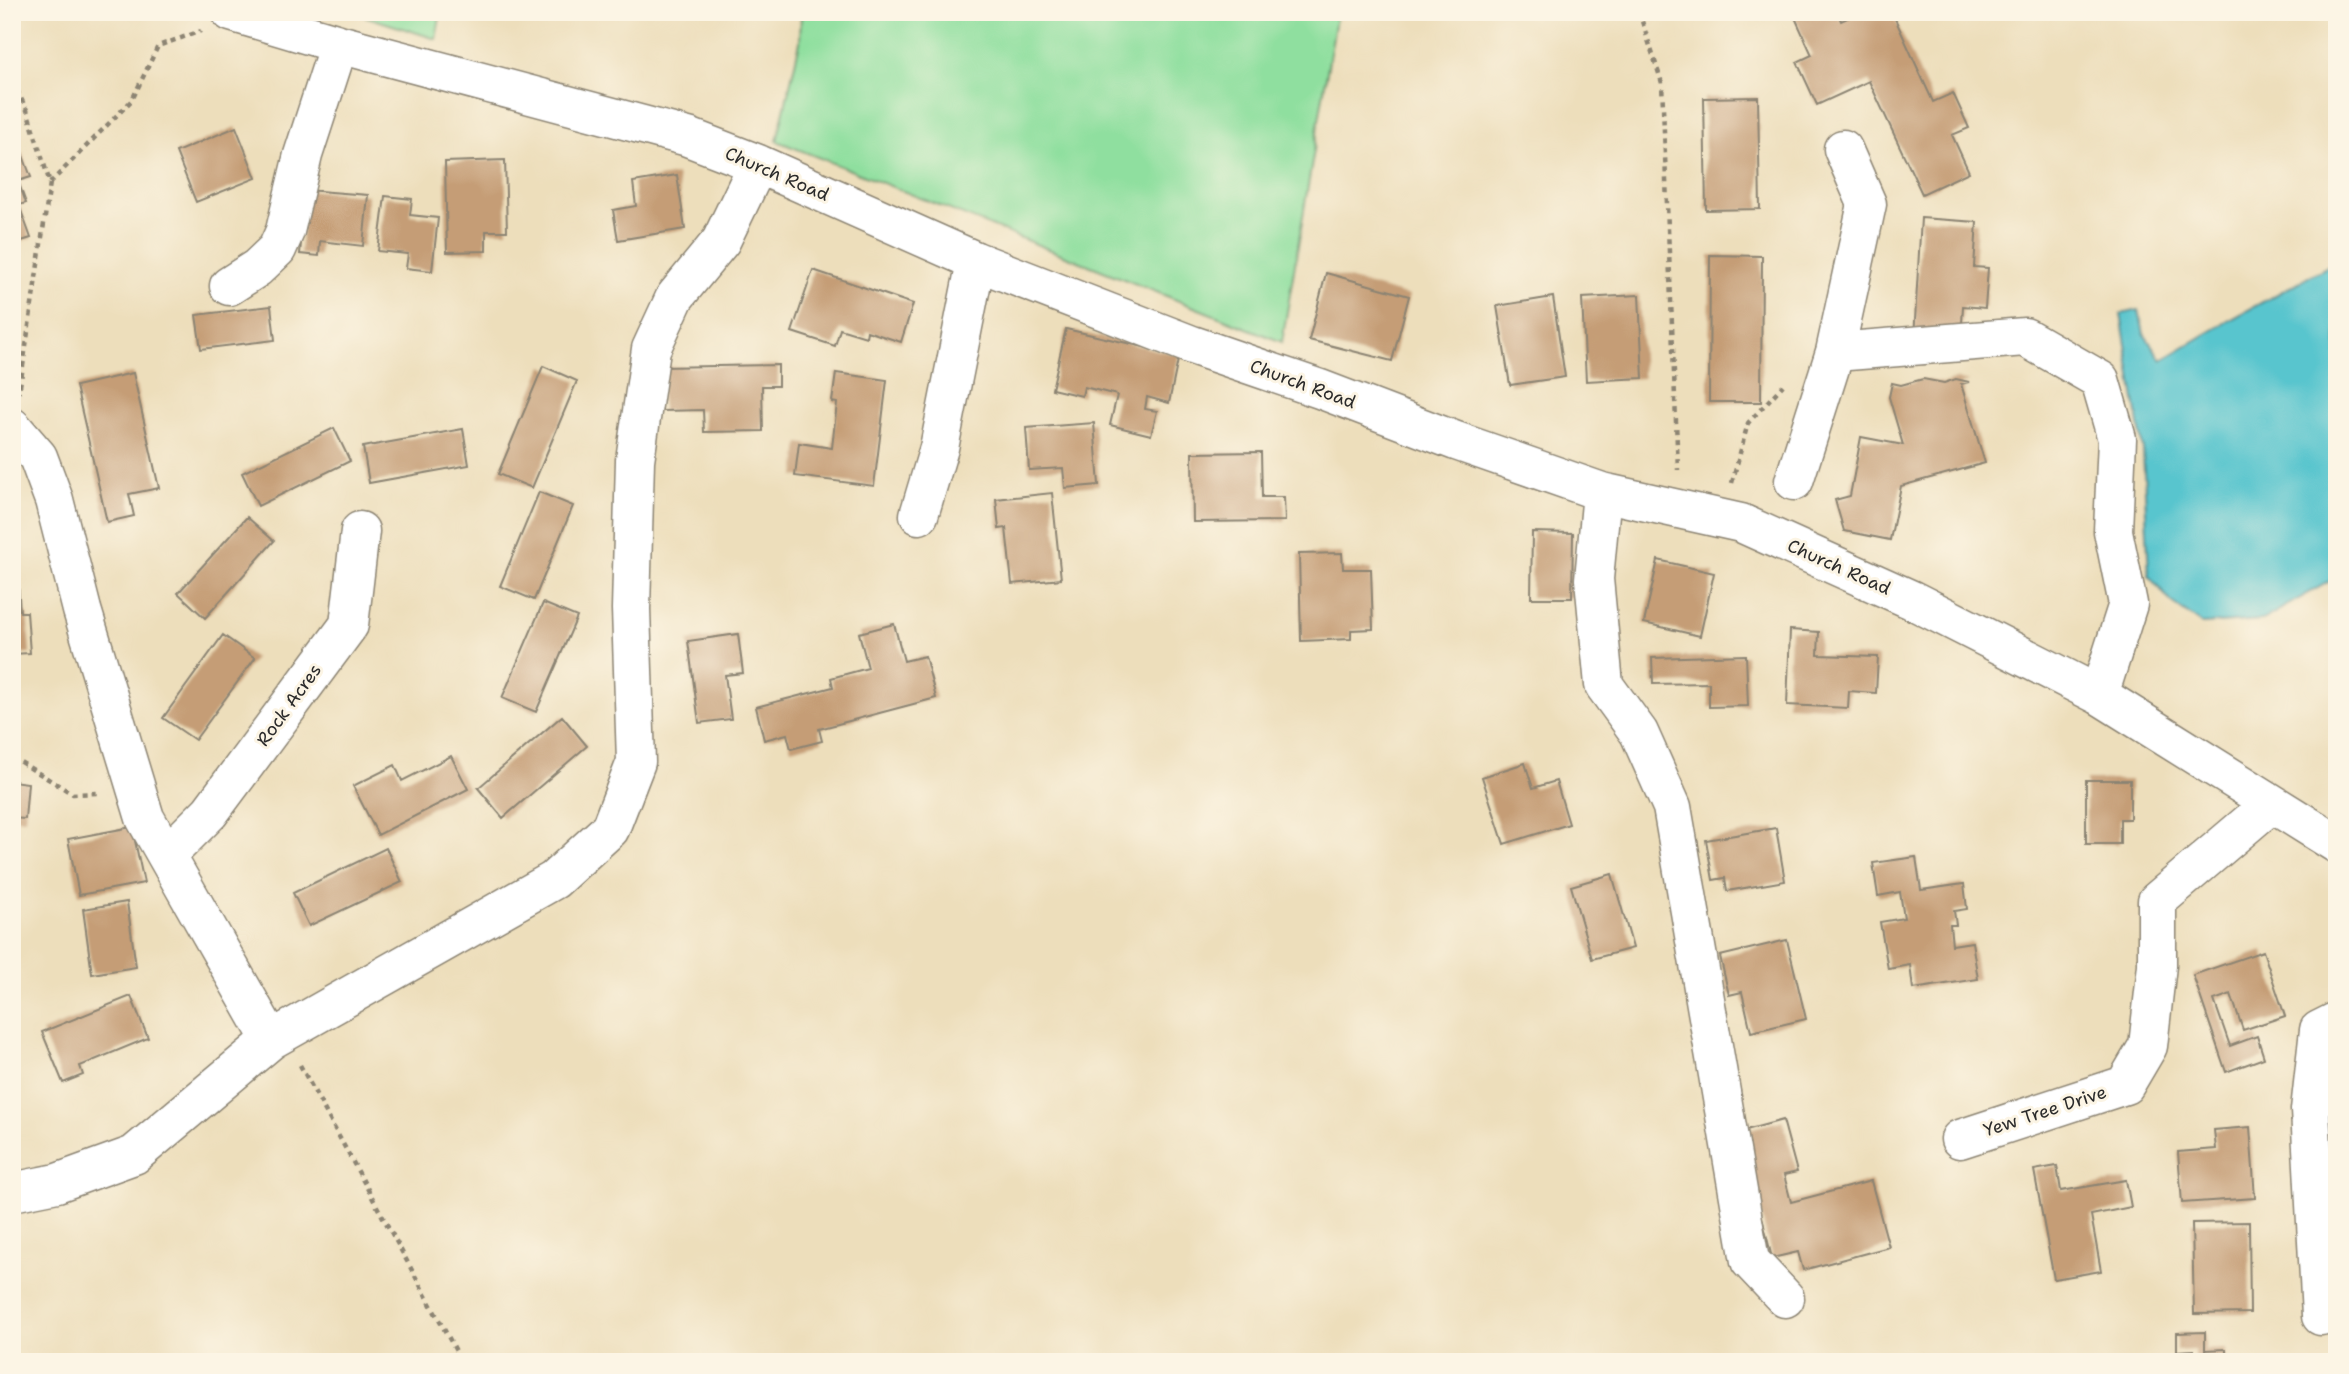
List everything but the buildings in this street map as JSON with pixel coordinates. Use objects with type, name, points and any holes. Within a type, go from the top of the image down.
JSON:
[{"type":"street","name":"Church Road","points":[[236,15],[688,137],[758,164],[976,261],[1192,345],[1320,388],[1456,441],[1602,492],[1741,523],[1912,600],[2099,695],[2337,844]]},
{"type":"street","points":[[229,286],[257,268],[277,249],[285,231],[303,155],[339,44]]},
{"type":"street","points":[[1794,481],[1835,352],[1867,204],[1843,149]]},
{"type":"street","points":[[12,1192],[57,1183],[134,1154],[277,1036],[554,880],[610,829],[636,762],[631,610],[635,460],[651,348],[676,297],[722,241],[758,164]]},
{"type":"street","points":[[919,515],[939,448],[976,261]]},
{"type":"street","points":[[1835,352],[2025,337],[2100,380],[2116,439],[2113,531],[2128,604],[2099,695]]},
{"type":"street","points":[[13,428],[37,457],[54,500],[82,610],[145,818],[277,1036]]},
{"type":"street","points":[[1602,492],[1594,579],[1604,685],[1639,733],[1672,807],[1750,1261],[1785,1298]]},
{"type":"street","name":"Rock Acres","points":[[167,855],[211,812],[349,625],[360,531]]},
{"type":"street","name":"Yew Tree Drive","points":[[1960,1139],[2125,1085],[2147,1046],[2157,965],[2157,901],[2272,804]]},
{"type":"street","points":[[2321,1316],[2310,1110],[2319,1030],[2337,1021]]},
{"type":"path","points":[[1639,12],[1662,82],[1680,509]]},
{"type":"path","points":[[50,183],[132,100],[158,46],[236,15]]},
{"type":"path","points":[[12,81],[27,110],[50,183],[13,428]]},
{"type":"path","points":[[1723,519],[1748,423],[1784,384]]},
{"type":"path","points":[[12,757],[73,794],[137,792]]},
{"type":"path","points":[[277,1036],[304,1073],[462,1362]]},
{"type":"green space","points":[[352,12],[441,12],[436,39]]},
{"type":"green space","points":[[801,12],[1337,12],[1282,342],[777,141],[800,42]]},
{"type":"water","points":[[2337,261],[2337,577],[2262,620],[2202,624],[2171,602],[2149,576],[2143,450],[2121,314],[2139,310],[2144,334],[2162,360]]}]
